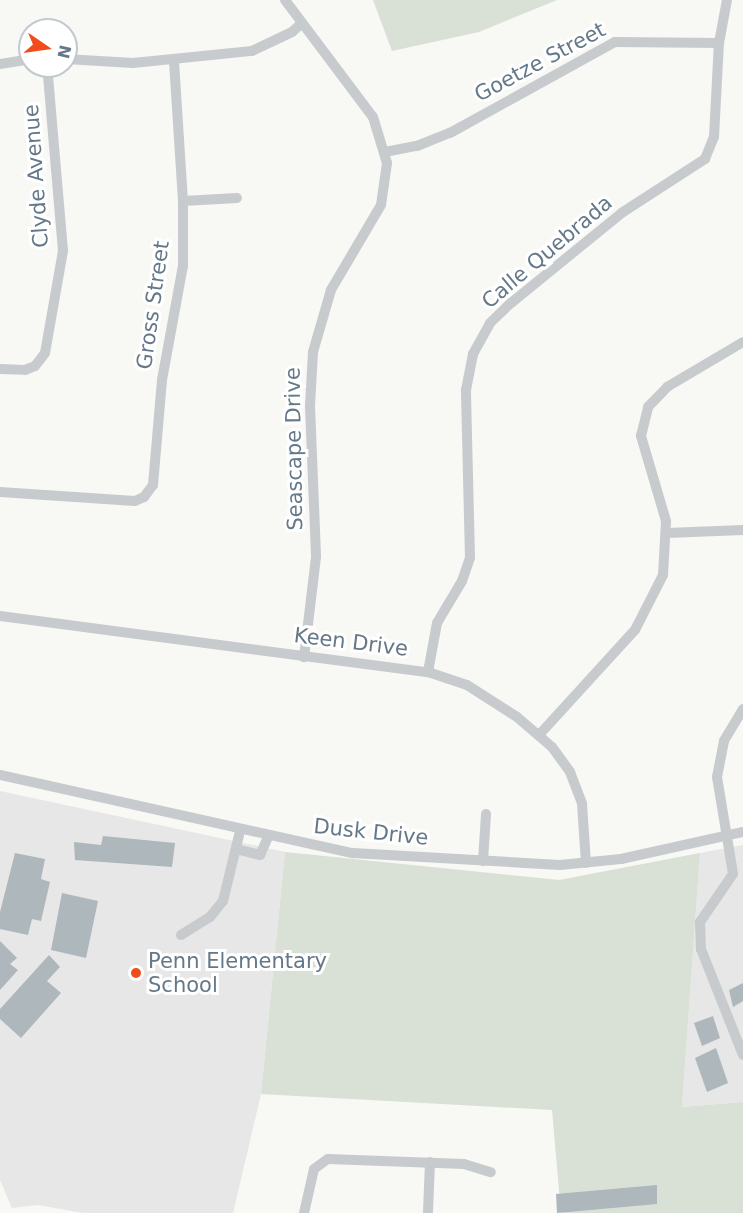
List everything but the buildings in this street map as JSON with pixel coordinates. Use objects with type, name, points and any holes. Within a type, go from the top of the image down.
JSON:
[{"type":"street","name":"Seascape Drive","points":[[285,0],[373,117],[385,152],[387,173],[381,205],[331,290],[313,352],[310,406],[316,558],[304,657]]},
{"type":"street","name":"Calle Quebrada","points":[[428,672],[438,623],[462,581],[470,558],[466,390],[476,347],[490,323],[511,303],[623,212],[705,159],[714,137],[719,44],[727,0]]},
{"type":"street","points":[[78,59],[174,61],[252,51],[292,32],[302,23]]},
{"type":"street","name":"Goetze Street","points":[[385,152],[417,146],[450,133],[615,42],[719,44]]},
{"type":"street","points":[[0,64],[18,61]]},
{"type":"street","name":"Gross Street","points":[[0,492],[127,500],[144,497],[153,485],[162,380],[183,266],[183,201],[174,61]]},
{"type":"street","name":"Clyde Avenue","points":[[0,369],[25,370],[35,366],[45,353],[63,238],[49,78]]},
{"type":"street","points":[[183,201],[237,198]]},
{"type":"street","points":[[539,735],[634,630],[663,575],[667,533],[660,499],[642,446],[644,416],[667,387],[743,342]]},
{"type":"street","points":[[667,533],[743,530]]},
{"type":"street","name":"Keen Drive","points":[[0,616],[428,672],[467,685],[539,735],[570,772],[582,804],[586,863]]},
{"type":"street","points":[[743,709],[729,730],[718,764],[721,816],[728,836],[733,874],[700,922],[701,949],[743,1055]]},
{"type":"street","name":"Dusk Drive","points":[[0,775],[240,831],[353,853],[483,861],[586,863],[743,832]]},
{"type":"street","points":[[483,861],[486,814]]},
{"type":"street","points":[[181,935],[210,917],[222,901],[240,831]]},
{"type":"street","points":[[236,849],[260,855],[268,837]]},
{"type":"street","points":[[304,1213],[318,1163],[328,1159],[464,1164],[491,1173]]},
{"type":"street","points":[[428,1212],[430,1162]]},
{"type":"shaded area","points":[[373,0],[557,0],[479,32],[392,51]]},
{"type":"shaded area","name":"Penn Elementary School","points":[[0,791],[285,852],[261,1094],[233,1213],[83,1213],[38,1205],[12,1208],[0,1180]]},
{"type":"shaded area","points":[[743,845],[743,1102],[682,1107],[700,853]]},
{"type":"shaded area","points":[[285,852],[559,880],[700,853],[682,1107],[743,1102],[743,1213],[561,1213],[552,1110],[261,1094]]},
{"type":"place","name":"Penn Elementary School","points":[[136,973]]}]
